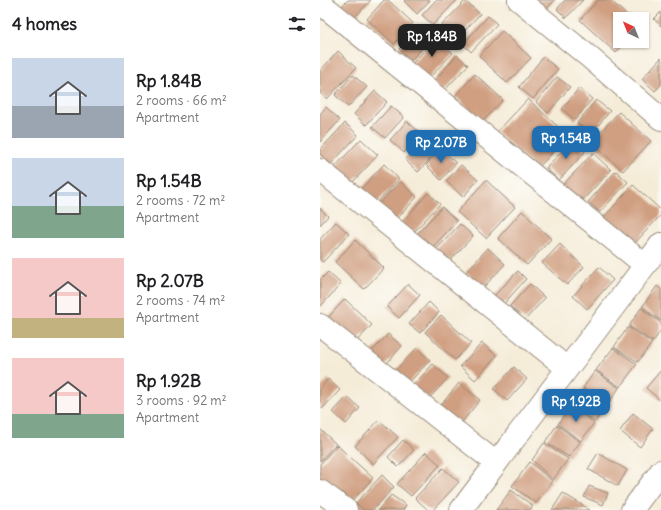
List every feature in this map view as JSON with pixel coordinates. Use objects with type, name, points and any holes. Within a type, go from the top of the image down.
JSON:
[{"type":"street","points":[[519,0],[588,56],[661,119]]},
{"type":"street","points":[[320,3],[644,265]]},
{"type":"street","points":[[320,170],[567,368]]},
{"type":"street","points":[[461,510],[661,244]]},
{"type":"street","points":[[320,325],[496,463]]},
{"type":"street","points":[[632,510],[661,471]]},
{"type":"street","points":[[320,491],[346,510]]},
{"type":"building","points":[[348,0],[371,0],[354,18],[341,7]]},
{"type":"building","points":[[384,0],[388,0],[413,23],[394,44],[367,19]]},
{"type":"building","points":[[430,0],[417,14],[404,1]]},
{"type":"building","points":[[436,0],[457,0],[433,25],[422,15]]},
{"type":"building","points":[[532,0],[555,0],[543,13]]},
{"type":"building","points":[[565,0],[583,0],[566,18],[557,9]]},
{"type":"building","points":[[598,0],[610,0],[623,12],[613,12],[613,48],[621,48],[616,53],[580,20]]},
{"type":"building","points":[[465,1],[480,14],[456,40],[441,26]]},
{"type":"building","points":[[661,12],[661,26],[654,19]]},
{"type":"building","points":[[488,16],[497,24],[471,52],[463,44]]},
{"type":"building","points":[[422,26],[434,36],[411,60],[399,49]]},
{"type":"building","points":[[502,31],[531,58],[507,83],[479,56]]},
{"type":"building","points":[[436,38],[453,53],[428,79],[412,64]]},
{"type":"building","points":[[338,51],[356,68],[327,99],[320,93],[320,71]]},
{"type":"building","points":[[457,55],[468,65],[443,92],[432,83]]},
{"type":"building","points":[[543,57],[558,69],[533,99],[519,87]]},
{"type":"building","points":[[661,58],[661,85],[655,91],[642,79]]},
{"type":"building","points":[[475,74],[503,100],[482,122],[455,96]]},
{"type":"building","points":[[353,75],[367,87],[348,107],[335,95]]},
{"type":"building","points":[[557,77],[570,87],[548,113],[536,102]]},
{"type":"building","points":[[579,88],[592,99],[575,120],[562,109]]},
{"type":"building","points":[[375,91],[387,102],[366,125],[354,114]]},
{"type":"building","points":[[528,99],[568,136],[537,169],[497,132]]},
{"type":"building","points":[[596,100],[610,111],[591,134],[577,123]]},
{"type":"building","points":[[391,106],[404,117],[385,138],[372,127]]},
{"type":"building","points":[[326,107],[340,120],[320,142],[320,114]]},
{"type":"building","points":[[619,112],[651,141],[623,171],[591,142]]},
{"type":"building","points":[[407,121],[421,134],[404,153],[390,140]]},
{"type":"building","points":[[345,123],[358,135],[331,164],[320,154],[320,150]]},
{"type":"building","points":[[426,138],[439,149],[418,172],[405,160]]},
{"type":"building","points":[[361,139],[378,155],[349,186],[332,170]]},
{"type":"building","points":[[572,140],[585,152],[559,180],[546,168]]},
{"type":"building","points":[[441,149],[456,163],[441,180],[426,165]]},
{"type":"building","points":[[593,153],[611,170],[576,207],[558,190]]},
{"type":"building","points":[[384,164],[399,179],[375,205],[360,190]]},
{"type":"building","points":[[461,165],[478,180],[463,197],[446,181]]},
{"type":"building","points":[[616,171],[628,182],[600,212],[588,202]]},
{"type":"building","points":[[486,180],[515,207],[486,238],[457,212]]},
{"type":"building","points":[[400,181],[417,197],[394,222],[377,206]]},
{"type":"building","points":[[633,185],[661,210],[661,215],[633,245],[604,217]]},
{"type":"building","points":[[428,193],[440,204],[413,233],[401,223]]},
{"type":"building","points":[[442,207],[457,221],[431,249],[416,235]]},
{"type":"building","points":[[320,208],[328,216],[320,225]]},
{"type":"building","points":[[522,211],[551,239],[527,265],[498,238]]},
{"type":"building","points":[[336,222],[349,234],[323,262],[320,260],[320,239]]},
{"type":"building","points":[[460,224],[473,236],[445,266],[432,254]]},
{"type":"building","points":[[355,240],[384,268],[364,289],[335,262]]},
{"type":"building","points":[[560,244],[584,267],[567,285],[542,263]]},
{"type":"building","points":[[488,248],[505,264],[483,288],[466,272]]},
{"type":"building","points":[[599,267],[613,280],[587,309],[573,296]]},
{"type":"building","points":[[518,271],[526,279],[502,306],[493,297]]},
{"type":"building","points":[[328,272],[341,284],[320,307],[320,280]]},
{"type":"building","points":[[408,284],[420,295],[399,318],[387,307]]},
{"type":"building","points":[[530,284],[545,298],[525,320],[510,306]]},
{"type":"building","points":[[657,286],[661,289],[661,321],[642,307]]},
{"type":"building","points":[[345,299],[372,325],[350,348],[323,323]]},
{"type":"building","points":[[429,302],[439,312],[420,333],[409,324]]},
{"type":"building","points":[[641,308],[661,323],[661,330],[653,342],[629,326]]},
{"type":"building","points":[[441,315],[471,343],[455,360],[425,332]]},
{"type":"building","points":[[628,327],[652,343],[638,362],[614,347]]},
{"type":"building","points":[[388,334],[402,346],[381,370],[367,357]]},
{"type":"building","points":[[482,343],[497,356],[475,380],[460,366]]},
{"type":"building","points":[[417,348],[430,360],[403,389],[389,377]]},
{"type":"building","points":[[613,348],[637,364],[620,387],[596,370]]},
{"type":"building","points":[[433,364],[448,378],[423,405],[408,391]]},
{"type":"building","points":[[514,367],[527,379],[507,401],[494,389]]},
{"type":"building","points":[[661,370],[661,401],[646,388]]},
{"type":"building","points":[[595,371],[619,388],[608,404],[583,388]]},
{"type":"building","points":[[328,379],[340,390],[322,409],[320,407],[320,389]]},
{"type":"building","points":[[459,383],[480,400],[458,427],[437,410]]},
{"type":"building","points":[[583,389],[607,405],[595,422],[572,404]]},
{"type":"building","points":[[347,397],[360,408],[346,424],[333,412]]},
{"type":"building","points":[[571,405],[594,423],[581,441],[558,424]]},
{"type":"building","points":[[633,413],[653,429],[640,447],[620,431]]},
{"type":"building","points":[[379,420],[398,437],[373,464],[355,446]]},
{"type":"building","points":[[557,425],[580,442],[569,457],[545,442]]},
{"type":"building","points":[[320,429],[336,444],[320,461]]},
{"type":"building","points":[[403,440],[414,450],[398,467],[388,457]]},
{"type":"building","points":[[544,443],[568,459],[553,480],[532,460]]},
{"type":"building","points":[[337,445],[373,478],[348,505],[320,479],[320,464]]},
{"type":"building","points":[[426,452],[440,465],[411,496],[397,484]]},
{"type":"building","points":[[598,453],[627,470],[618,486],[588,469]]},
{"type":"building","points":[[530,462],[552,481],[536,503],[512,486]]},
{"type":"building","points":[[443,468],[459,482],[433,510],[428,510],[415,498]]},
{"type":"building","points":[[382,475],[394,487],[373,510],[364,510],[356,503]]},
{"type":"building","points":[[589,486],[608,493],[603,505],[584,497]]},
{"type":"building","points":[[511,490],[533,506],[530,510],[496,510]]},
{"type":"building","points":[[563,493],[590,510],[552,510]]},
{"type":"building","points":[[391,495],[406,505],[403,510],[378,510]]}]
